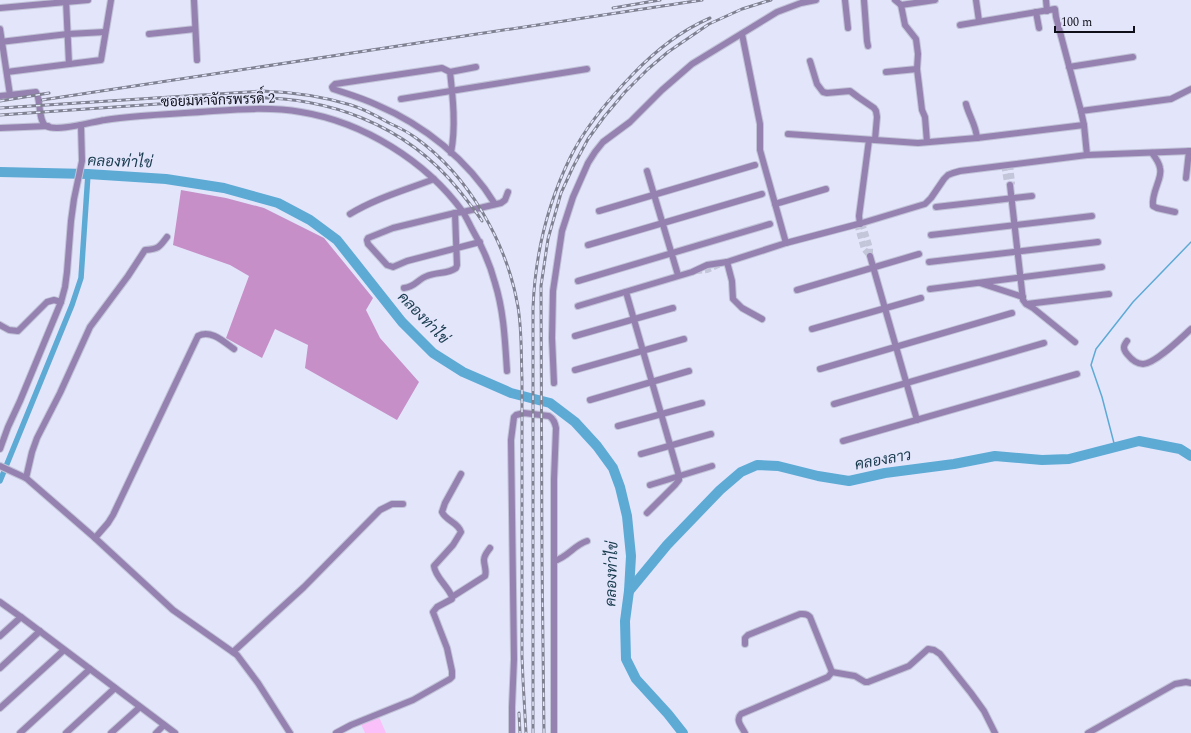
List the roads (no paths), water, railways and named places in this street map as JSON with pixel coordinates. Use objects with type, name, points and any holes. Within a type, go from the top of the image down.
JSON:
[{"type":"street","points":[[0,8],[88,0]]},
{"type":"street","points":[[7,72],[101,60],[111,0]]},
{"type":"street","points":[[194,0],[197,60]]},
{"type":"street","points":[[554,383],[552,345],[553,291],[562,232],[573,197],[588,163],[595,152],[603,142],[630,122],[662,90],[692,64],[777,12],[801,3],[816,0]]},
{"type":"street","points":[[845,0],[848,28]]},
{"type":"street","points":[[864,0],[868,46]]},
{"type":"street","points":[[895,0],[901,5],[905,25],[916,39],[918,54],[917,68],[922,110],[925,117],[927,142]]},
{"type":"street","points":[[901,5],[935,0]]},
{"type":"street","points":[[976,0],[979,22]]},
{"type":"street","points":[[1046,0],[1047,10]]},
{"type":"street","points":[[67,1],[69,64]]},
{"type":"street","points":[[960,24],[1055,9],[1081,111],[1087,155]]},
{"type":"street","points":[[1036,12],[1039,28]]},
{"type":"street","points":[[0,29],[10,95]]},
{"type":"street","points":[[149,34],[195,29]]},
{"type":"street","points":[[1,42],[68,34],[105,32]]},
{"type":"street","points":[[742,34],[760,124],[760,150],[786,243]]},
{"type":"street","points":[[1069,67],[1134,57]]},
{"type":"street","points":[[810,61],[817,84],[823,92],[850,91],[876,111],[877,117],[859,216],[860,224]]},
{"type":"street","points":[[476,67],[450,72],[442,68],[335,84],[332,88],[377,105],[406,119],[428,134],[466,167],[478,180],[495,204]]},
{"type":"street","points":[[886,72],[917,68]]},
{"type":"street","points":[[401,99],[587,69]]},
{"type":"street","points":[[450,72],[453,137],[451,153]]},
{"type":"street","points":[[1081,111],[1171,99],[1191,89]]},
{"type":"street","points":[[0,96],[36,92],[38,95],[44,124],[48,126]]},
{"type":"street","points":[[966,104],[968,113],[977,130],[977,138]]},
{"type":"street","name":"ซอยมหาจักรพรรดิ์ 2","points":[[0,128],[48,126],[60,128],[136,117],[248,109],[300,112],[332,119],[366,132],[394,148],[434,179],[463,212],[480,242],[500,300],[504,323],[507,371]]},
{"type":"street","points":[[0,449],[61,302],[65,287],[71,220],[82,161],[81,125]]},
{"type":"street","points":[[788,134],[918,143],[977,138],[1084,125]]},
{"type":"street","points":[[578,306],[692,272],[707,265],[727,262],[786,243],[860,224],[925,204],[944,179],[953,173],[1010,164],[1087,155],[1190,151],[1186,178]]},
{"type":"street","points":[[1152,153],[1161,169],[1155,189],[1153,206],[1175,212]]},
{"type":"street","points":[[599,211],[755,165]]},
{"type":"street","points":[[647,171],[678,276]]},
{"type":"street","points":[[350,214],[373,202],[434,179]]},
{"type":"street","points":[[1010,186],[1023,300],[1026,304],[1076,342]]},
{"type":"street","points":[[775,204],[826,189]]},
{"type":"street","points":[[480,242],[407,261],[393,267],[387,265],[366,240],[393,228],[501,203],[505,200],[508,192]]},
{"type":"street","points":[[588,245],[762,194]]},
{"type":"street","points":[[936,207],[1032,196]]},
{"type":"street","points":[[404,288],[411,287],[427,276],[450,272],[456,268],[455,213]]},
{"type":"street","points":[[931,235],[1092,216]]},
{"type":"street","points":[[578,281],[770,224]]},
{"type":"street","points":[[26,478],[37,438],[60,393],[90,327],[128,276],[145,250],[159,248],[167,237]]},
{"type":"street","points":[[929,262],[1098,242]]},
{"type":"street","points":[[797,290],[919,254]]},
{"type":"street","points":[[870,256],[916,420]]},
{"type":"street","points":[[727,262],[732,281],[733,299],[742,308],[762,319]]},
{"type":"street","points":[[930,289],[1102,267]]},
{"type":"street","points":[[979,283],[1023,297]]},
{"type":"street","points":[[626,292],[680,476],[675,485],[647,513]]},
{"type":"street","points":[[1026,304],[1109,294]]},
{"type":"street","points":[[812,329],[921,298]]},
{"type":"street","points":[[0,325],[9,330],[18,331],[47,302],[54,300],[61,302]]},
{"type":"street","points":[[575,336],[673,308]]},
{"type":"street","points":[[820,369],[1012,313]]},
{"type":"street","points":[[1127,341],[1124,348],[1127,354],[1130,358],[1144,364],[1158,357],[1191,329]]},
{"type":"street","points":[[95,538],[113,515],[198,336],[204,333],[210,333],[234,349]]},
{"type":"street","points":[[576,370],[684,339]]},
{"type":"street","points":[[834,404],[1044,343]]},
{"type":"street","points":[[590,400],[689,371]]},
{"type":"street","points":[[843,441],[1077,374]]},
{"type":"street","points":[[618,426],[702,403]]},
{"type":"street","points":[[512,733],[514,659],[511,440],[514,417],[519,413],[549,416],[555,422],[556,428],[554,479],[554,733]]},
{"type":"street","points":[[641,454],[711,434]]},
{"type":"street","points":[[0,466],[26,478],[95,538],[173,610],[233,652],[258,683],[290,733]]},
{"type":"street","points":[[650,485],[712,466]]},
{"type":"street","points":[[452,597],[449,590],[436,573],[434,566],[461,534],[459,527],[444,516],[442,512],[445,503],[461,474]]},
{"type":"street","points":[[233,652],[304,587],[380,510],[392,504],[403,504]]},
{"type":"street","points":[[554,561],[562,558],[578,544],[587,541]]},
{"type":"street","points":[[336,733],[351,725],[413,700],[452,677],[447,648],[433,612],[437,607],[452,599],[452,597],[485,576],[486,568],[484,560],[490,548]]},
{"type":"street","points":[[0,602],[175,733]]},
{"type":"street","points":[[745,644],[745,638],[748,635],[800,614],[805,614],[810,617],[832,672]]},
{"type":"street","points":[[0,636],[21,617]]},
{"type":"street","points":[[0,668],[40,631]]},
{"type":"street","points":[[832,672],[854,676],[868,682],[909,666],[928,649],[934,650],[940,654],[971,693],[984,711],[995,733]]},
{"type":"street","points":[[0,708],[64,650]]},
{"type":"street","points":[[20,733],[90,669]]},
{"type":"street","points":[[746,733],[738,720],[741,714],[828,677],[832,672]]},
{"type":"street","points":[[1088,733],[1175,684],[1186,682],[1191,683]]},
{"type":"street","points":[[66,733],[115,688]]},
{"type":"street","points":[[110,733],[140,707]]},
{"type":"street","points":[[156,733],[164,725]]},
{"type":"waterway","name":"คลองท่าไข่","points":[[0,172],[88,174],[166,179],[224,188],[278,203],[310,220],[337,240],[402,322],[433,353],[463,372],[511,393],[550,403],[575,422],[597,446],[613,468],[620,487],[627,516],[631,556],[629,591],[625,621],[626,659],[636,679],[683,733]]},
{"type":"waterway","points":[[0,481],[72,305],[81,278],[88,174]]},
{"type":"waterway","points":[[1115,447],[1102,397],[1091,365],[1096,349],[1133,302],[1191,242]]},
{"type":"waterway","name":"คลองลาว","points":[[629,591],[667,545],[720,490],[741,472],[757,465],[778,466],[818,476],[849,481],[885,473],[954,464],[995,456],[1042,460],[1069,459],[1139,441],[1180,449],[1191,456]]},
{"type":"tunnel","points":[[1010,164],[1012,183],[1010,185]]},
{"type":"tunnel","points":[[1004,165],[1007,182],[1010,185]]},
{"type":"tunnel","points":[[862,223],[870,248],[870,256]]},
{"type":"tunnel","points":[[857,224],[864,249],[870,256]]},
{"type":"tunnel","points":[[696,271],[707,270],[723,263]]},
{"type":"railway","points":[[613,8],[660,0]]},
{"type":"railway","points":[[42,100],[702,0]]},
{"type":"railway","points":[[544,733],[541,286],[548,239],[561,193],[588,139],[625,92],[648,69],[668,52],[709,24],[742,9],[771,0]]},
{"type":"railway","points":[[533,733],[533,308],[536,269],[544,231],[555,194],[570,158],[583,135],[598,114],[614,94],[658,50],[688,29],[710,18]]},
{"type":"railway","points":[[0,108],[262,91],[307,95],[329,99],[356,107],[399,128],[416,138],[453,171],[469,191],[495,235],[513,283],[518,307],[521,334],[522,379],[522,656],[526,733]]},
{"type":"railway","points":[[0,101],[49,93]]},
{"type":"railway","points":[[0,115],[244,98],[275,98],[334,108],[362,118],[389,131],[414,147],[437,166],[458,189],[482,221]]},
{"type":"railway","points":[[519,713],[520,733]]}]
